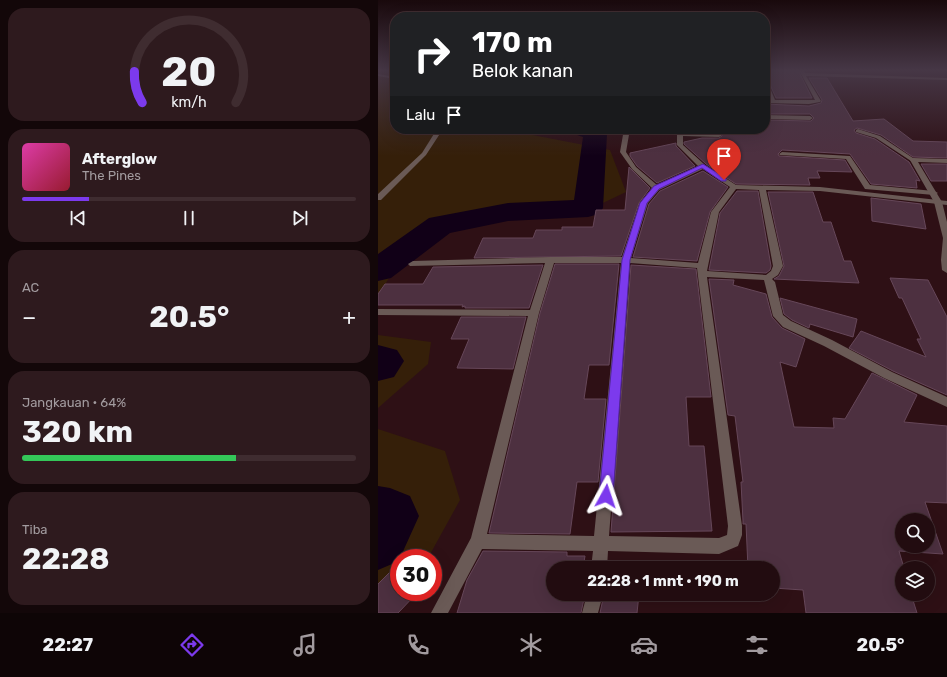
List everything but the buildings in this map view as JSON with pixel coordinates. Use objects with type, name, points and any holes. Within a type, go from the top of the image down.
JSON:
[{"type":"street","points":[[773,101],[809,102],[818,100],[817,99]]},
{"type":"street","points":[[770,117],[810,118]]},
{"type":"street","points":[[858,131],[878,137],[913,160],[938,202],[947,238],[945,260],[947,270]]},
{"type":"street","points":[[378,198],[412,168],[424,154],[437,134]]},
{"type":"street","points":[[625,134],[623,152],[634,168],[656,188]]},
{"type":"street","points":[[680,134],[680,144],[703,166],[734,187],[820,190],[947,203]]},
{"type":"street","points":[[782,154],[848,157],[868,187],[934,193]]},
{"type":"street","points":[[913,160],[947,161]]},
{"type":"street","points":[[600,561],[626,260],[644,203],[656,188],[703,166]]},
{"type":"street","points":[[478,541],[719,546],[730,543],[735,537],[735,526],[702,270],[715,212],[734,187]]},
{"type":"street","points":[[762,188],[778,266],[775,273],[767,278]]},
{"type":"street","points":[[439,613],[478,541],[534,313],[550,260]]},
{"type":"street","points":[[413,264],[550,260],[626,260],[761,276],[767,278],[770,282],[778,316],[786,324],[806,332],[888,375],[947,402]]},
{"type":"street","points":[[378,312],[534,313]]},
{"type":"street","points":[[590,613],[594,601]]},
{"type":"shaded area","points":[[378,99],[390,99],[390,134],[527,134],[610,150],[626,192],[584,212],[528,216],[452,227],[393,272],[378,295]]},
{"type":"shaded area","points":[[378,335],[431,342],[428,364],[378,408]]},
{"type":"shaded area","points":[[378,429],[445,451],[460,500],[433,549],[390,549],[390,601],[378,613]]},
{"type":"waterway","points":[[378,270],[440,225],[508,212],[588,208],[595,134]]},
{"type":"waterway","points":[[378,361],[382,361],[378,365]]},
{"type":"waterway","points":[[378,514],[390,516],[378,540]]},
{"type":"route","points":[[606,496],[626,260],[644,203],[652,191],[656,188],[703,166],[724,180]]}]
